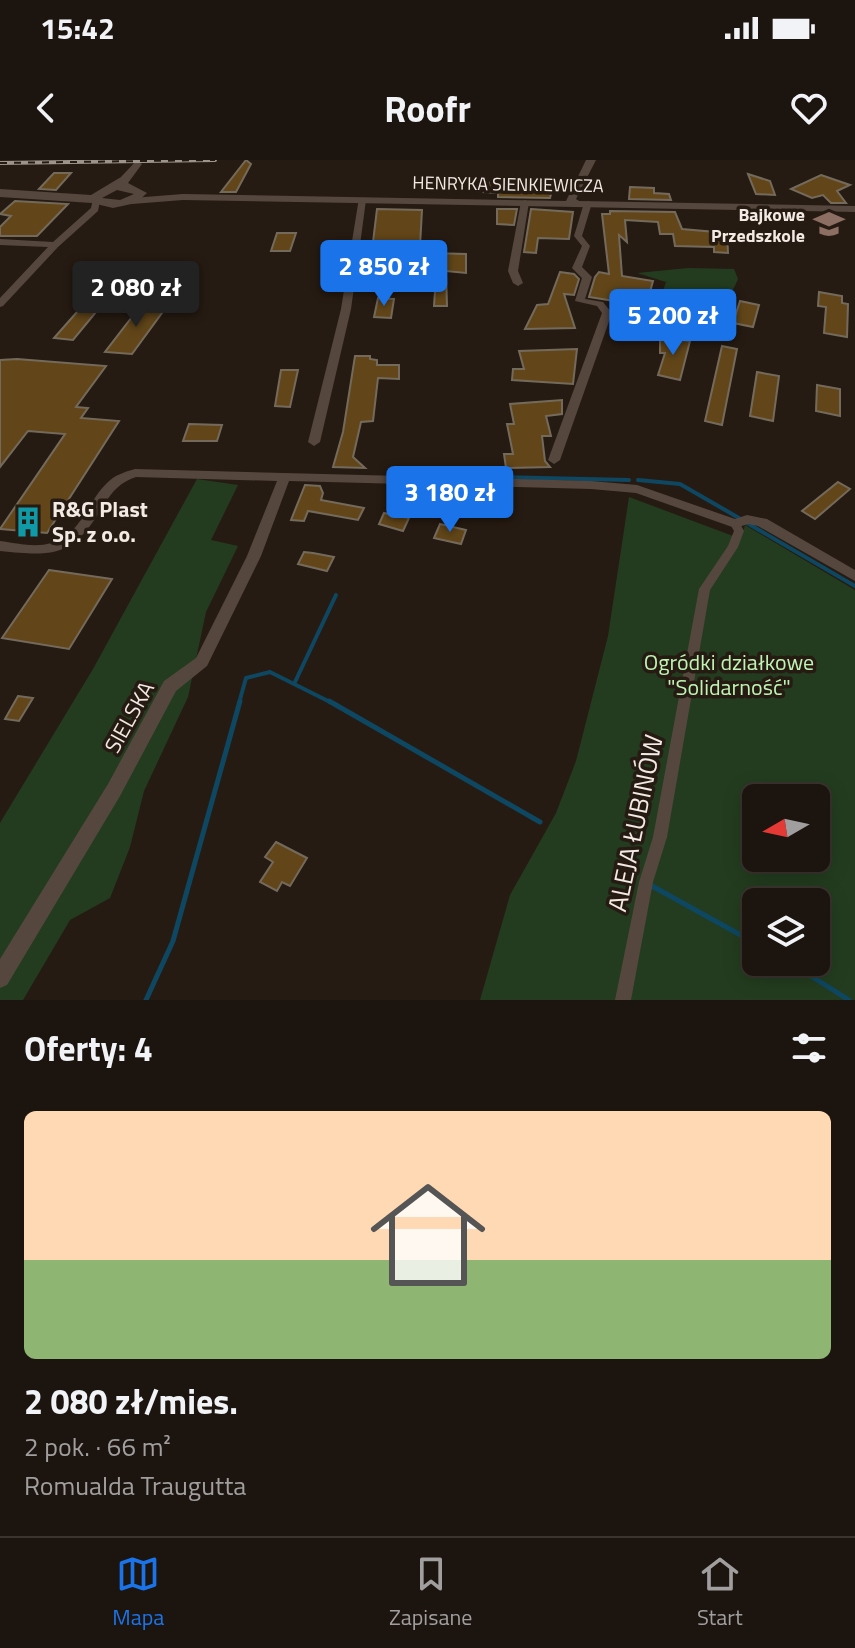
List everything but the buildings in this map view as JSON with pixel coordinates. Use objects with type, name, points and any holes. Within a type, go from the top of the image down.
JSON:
[{"type":"main road","points":[[26,194],[107,188],[125,180],[135,162]]},
{"type":"main road","points":[[132,196],[135,162]]},
{"type":"main road","points":[[107,188],[132,196]]},
{"type":"main road","points":[[96,200],[107,188]]},
{"type":"main road","points":[[0,193],[96,200],[132,196]]},
{"type":"street","points":[[575,203],[571,200],[591,160]]},
{"type":"street","points":[[554,460],[607,313],[600,304],[580,301],[587,277],[577,268],[586,246],[578,236],[587,198],[585,177]]},
{"type":"street","points":[[74,229],[132,196]]},
{"type":"street","name":"HENRYKA SIENKIEWICZA","points":[[132,196],[575,203],[587,198],[609,204],[855,210]]},
{"type":"street","points":[[0,304],[55,245],[95,209],[96,200]]},
{"type":"street","points":[[314,442],[353,263],[362,200]]},
{"type":"street","points":[[518,283],[513,271],[525,202]]},
{"type":"street","points":[[0,242],[55,245]]},
{"type":"street","points":[[353,263],[415,264]]},
{"type":"street","points":[[0,546],[35,550],[71,541],[82,532],[109,486],[126,475],[285,476],[634,488],[735,524],[747,519],[762,522],[855,576]]},
{"type":"street","name":"SIELSKA","points":[[0,978],[114,790],[170,686],[202,662],[254,556],[285,476]]},
{"type":"street","name":"ALEJA ŁUBINÓW","points":[[623,1000],[646,882],[660,837],[705,589],[733,547],[739,531],[735,524]]},
{"type":"green space","points":[[688,268],[734,269],[738,279],[717,325],[674,318],[676,312],[660,300],[666,282],[637,273]]},
{"type":"green space","points":[[197,479],[238,485],[211,540],[238,546],[206,612],[188,697],[144,791],[130,847],[110,898],[70,920],[23,1000],[0,1000],[0,823],[93,669]]},
{"type":"green space","name":"Ogródki działkowe \"Solidarność\"","points":[[629,497],[741,539],[745,525],[855,590],[855,1000],[480,1000],[510,895],[556,813],[576,761],[608,636]]},
{"type":"waterway","points":[[391,478],[477,477]]},
{"type":"waterway","points":[[494,477],[629,480]]},
{"type":"waterway","points":[[638,480],[680,484],[739,518]]},
{"type":"waterway","points":[[747,523],[855,586]]},
{"type":"waterway","points":[[295,682],[336,595]]},
{"type":"waterway","points":[[239,703],[246,678],[270,672],[332,703]]},
{"type":"waterway","points":[[146,1000],[173,941],[240,701]]},
{"type":"waterway","points":[[329,701],[540,822]]},
{"type":"waterway","points":[[652,886],[742,936]]},
{"type":"waterway","points":[[811,976],[849,1000]]},
{"type":"railway","points":[[0,163],[215,160]]},
{"type":"place","name":"Bajkowe Przedszkole","points":[[829,224]]},
{"type":"place","name":"R&G Plast Sp. z o.o.","points":[[28,522]]}]
